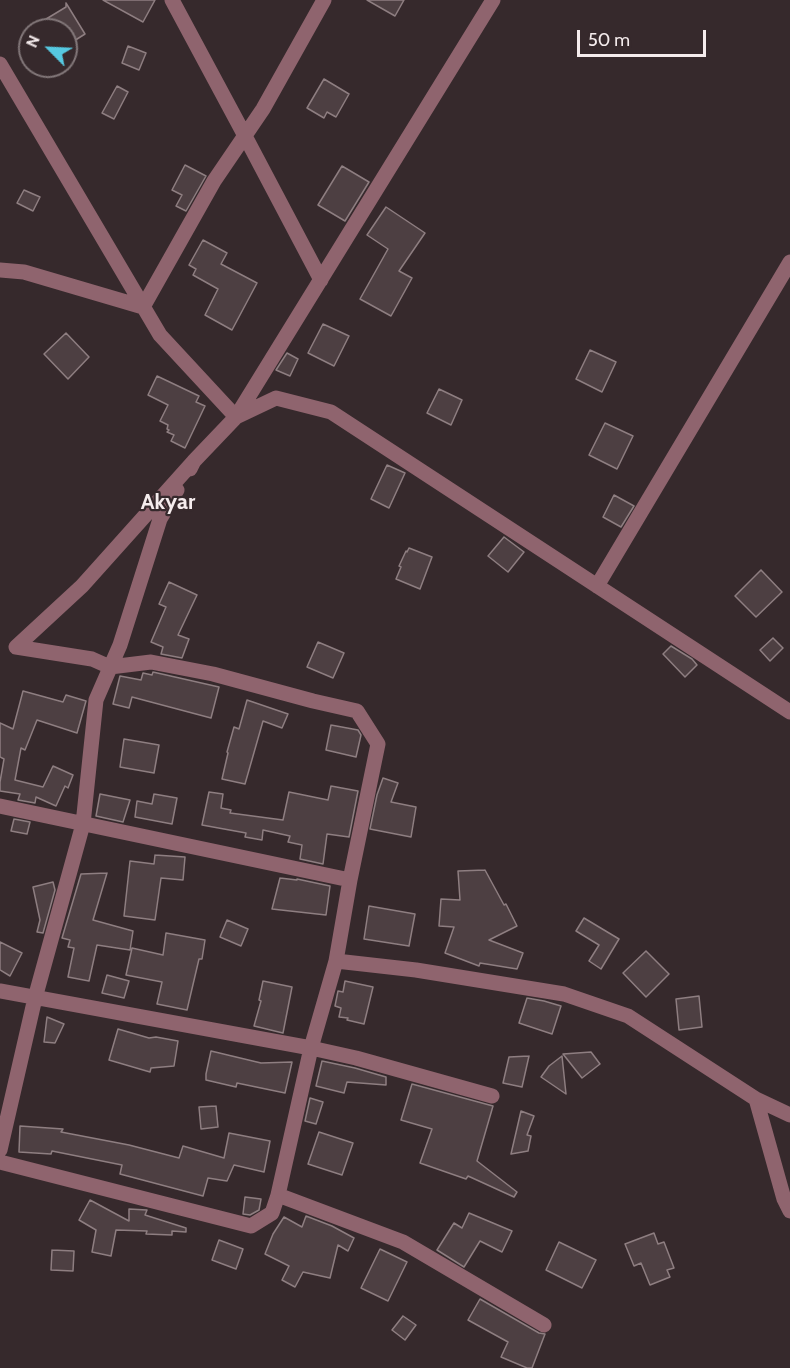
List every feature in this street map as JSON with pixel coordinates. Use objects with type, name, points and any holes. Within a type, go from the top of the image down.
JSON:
[{"type":"street","points":[[172,0],[321,280]]},
{"type":"street","points":[[144,307],[214,181],[263,109],[324,0]]},
{"type":"street","points":[[0,1162],[251,1226],[272,1213],[311,1048],[336,961],[378,744],[357,711],[213,674],[151,662],[110,667],[92,658],[16,647],[82,586],[236,417],[493,0]]},
{"type":"street","points":[[0,64],[160,335],[236,417]]},
{"type":"street","points":[[597,586],[790,262]]},
{"type":"street","points":[[0,270],[24,272],[144,307]]},
{"type":"street","points":[[236,417],[276,398],[332,412],[790,712]]},
{"type":"street","points":[[0,1150],[35,998],[83,824],[96,700],[120,645],[160,519],[194,461]]},
{"type":"street","points":[[0,806],[350,880]]},
{"type":"street","points":[[336,961],[416,970],[564,994],[628,1016],[756,1099],[790,1115]]},
{"type":"street","points":[[0,991],[311,1048],[356,1058],[492,1096]]},
{"type":"street","points":[[756,1099],[784,1199],[790,1211]]},
{"type":"street","points":[[278,1195],[404,1242],[544,1325]]},
{"type":"building","points":[[103,0],[155,0],[143,22]]},
{"type":"building","points":[[367,0],[404,0],[395,16]]},
{"type":"building","points":[[66,3],[75,18],[48,18],[66,7]]},
{"type":"building","points":[[78,23],[85,34],[78,38]]},
{"type":"building","points":[[128,46],[146,53],[139,70],[122,63]]},
{"type":"building","points":[[324,79],[349,94],[336,117],[327,112],[324,118],[307,108]]},
{"type":"building","points":[[117,86],[128,92],[114,119],[102,113]]},
{"type":"building","points":[[185,165],[206,176],[186,211],[176,206],[182,195],[172,190]]},
{"type":"building","points":[[342,166],[369,182],[345,221],[318,205]]},
{"type":"building","points":[[24,190],[40,197],[33,211],[17,203]]},
{"type":"building","points":[[386,207],[425,233],[399,271],[412,278],[391,316],[360,299],[388,249],[367,235]]},
{"type":"building","points":[[203,240],[227,253],[221,264],[257,283],[232,330],[205,315],[218,289],[193,275],[196,269],[189,265]]},
{"type":"building","points":[[323,324],[349,336],[334,366],[308,353]]},
{"type":"building","points":[[66,333],[89,357],[68,379],[44,354]]},
{"type":"building","points":[[590,350],[616,362],[602,392],[576,379]]},
{"type":"building","points":[[287,353],[298,359],[290,376],[276,370]]},
{"type":"building","points":[[157,376],[199,396],[196,402],[205,406],[185,448],[171,441],[174,435],[167,432],[168,425],[160,421],[168,405],[148,395]]},
{"type":"building","points":[[439,389],[462,400],[451,425],[427,413]]},
{"type":"building","points":[[605,423],[633,436],[617,469],[589,455]]},
{"type":"building","points":[[387,465],[405,473],[389,508],[371,499]]},
{"type":"building","points":[[614,495],[634,506],[621,527],[603,517]]},
{"type":"building","points":[[504,537],[524,552],[508,572],[488,556]]},
{"type":"building","points":[[409,548],[432,557],[420,589],[396,579],[401,567],[399,566]]},
{"type":"building","points":[[761,570],[782,592],[756,617],[735,596]]},
{"type":"building","points":[[169,582],[197,595],[178,635],[189,639],[182,658],[161,654],[163,647],[151,642],[166,607],[159,604]]},
{"type":"building","points":[[773,638],[783,648],[770,661],[760,650]]},
{"type":"building","points":[[318,642],[344,653],[333,678],[307,667]]},
{"type":"building","points":[[671,646],[692,659],[697,665],[685,677],[663,654]]},
{"type":"building","points":[[153,672],[219,687],[211,718],[132,697],[129,708],[113,704],[120,676],[141,680],[143,673],[152,675]]},
{"type":"building","points":[[23,691],[63,702],[66,695],[86,701],[77,733],[37,720],[25,750],[21,748],[15,780],[43,787],[53,766],[73,775],[68,788],[65,786],[56,806],[36,797],[35,803],[18,800],[20,794],[0,791],[4,759],[0,757],[0,723],[13,729]]},
{"type":"building","points":[[247,700],[288,714],[282,728],[263,721],[245,784],[222,779],[234,727],[239,729]]},
{"type":"building","points":[[331,725],[358,730],[361,735],[356,757],[326,750]]},
{"type":"building","points":[[124,739],[159,745],[154,773],[120,767]]},
{"type":"building","points":[[383,778],[398,783],[391,802],[416,807],[411,837],[370,829]]},
{"type":"building","points":[[331,786],[358,791],[349,837],[327,834],[323,864],[300,859],[302,845],[288,842],[290,836],[263,830],[262,840],[245,837],[246,833],[202,825],[209,792],[223,794],[221,808],[231,810],[230,813],[283,820],[289,792],[328,800]]},
{"type":"building","points":[[100,794],[130,800],[123,822],[96,816]]},
{"type":"building","points":[[154,794],[177,798],[172,824],[135,817],[137,801],[152,804]]},
{"type":"building","points":[[14,819],[30,822],[27,834],[11,831]]},
{"type":"building","points":[[155,855],[185,857],[183,880],[161,878],[155,920],[124,916],[130,861],[154,864]]},
{"type":"building","points":[[485,870],[517,926],[489,940],[523,953],[517,969],[480,963],[479,966],[445,953],[454,927],[439,926],[441,899],[460,900],[458,871]]},
{"type":"building","points":[[107,873],[93,920],[133,931],[130,950],[97,945],[89,981],[68,977],[74,948],[68,947],[70,940],[62,938],[81,874]]},
{"type":"building","points":[[280,878],[330,886],[326,915],[272,909]]},
{"type":"building","points":[[53,882],[55,890],[43,933],[37,932],[40,920],[33,887]]},
{"type":"building","points":[[369,906],[415,914],[409,946],[364,939]]},
{"type":"building","points":[[584,918],[619,939],[601,969],[589,961],[599,945],[576,931]]},
{"type":"building","points":[[227,920],[248,929],[241,946],[220,937]]},
{"type":"building","points":[[166,933],[205,940],[202,959],[199,959],[187,1010],[157,1004],[162,982],[126,975],[132,948],[163,955]]},
{"type":"building","points":[[0,942],[22,953],[10,976],[0,970]]},
{"type":"building","points":[[646,951],[669,974],[646,997],[623,973]]},
{"type":"building","points":[[107,975],[129,981],[124,998],[102,993]]},
{"type":"building","points":[[263,981],[292,987],[283,1033],[254,1026],[261,1001],[259,1000]]},
{"type":"building","points":[[345,981],[373,987],[364,1024],[339,1017],[341,1008],[335,1006],[338,991],[343,992]]},
{"type":"building","points":[[699,996],[702,1027],[679,1030],[676,999]]},
{"type":"building","points":[[527,998],[561,1006],[552,1034],[519,1023]]},
{"type":"building","points":[[47,1017],[64,1024],[55,1043],[44,1042]]},
{"type":"building","points":[[118,1029],[149,1038],[178,1041],[174,1066],[151,1068],[150,1072],[109,1060]]},
{"type":"building","points":[[211,1051],[261,1063],[292,1062],[285,1093],[237,1083],[236,1087],[206,1080]]},
{"type":"building","points":[[591,1052],[600,1064],[582,1078],[563,1054]]},
{"type":"building","points":[[529,1056],[522,1087],[503,1083],[509,1057]]},
{"type":"building","points":[[562,1056],[566,1094],[541,1077],[549,1066]]},
{"type":"building","points":[[322,1061],[386,1077],[386,1085],[347,1082],[344,1093],[316,1086]]},
{"type":"building","points":[[412,1084],[493,1106],[477,1161],[517,1192],[514,1197],[468,1176],[466,1179],[420,1163],[432,1129],[401,1120]]},
{"type":"building","points":[[310,1098],[323,1102],[316,1124],[305,1121]]},
{"type":"building","points":[[216,1106],[218,1127],[201,1129],[199,1107]]},
{"type":"building","points":[[521,1111],[534,1116],[527,1135],[531,1136],[528,1151],[511,1154]]},
{"type":"building","points":[[20,1126],[63,1129],[61,1132],[129,1145],[179,1158],[183,1146],[224,1158],[229,1133],[270,1141],[264,1172],[234,1165],[227,1181],[208,1178],[203,1196],[120,1174],[122,1165],[52,1151],[51,1154],[19,1152]]},
{"type":"building","points":[[319,1132],[353,1143],[342,1175],[308,1164]]},
{"type":"building","points":[[245,1197],[261,1199],[259,1210],[250,1215],[243,1214]]},
{"type":"building","points":[[90,1200],[129,1221],[129,1209],[147,1210],[145,1215],[186,1228],[186,1232],[172,1231],[172,1235],[116,1230],[111,1256],[92,1252],[96,1230],[79,1220]]},
{"type":"building","points":[[469,1213],[512,1231],[502,1252],[480,1241],[464,1267],[437,1250],[454,1223],[462,1228]]},
{"type":"building","points":[[306,1216],[354,1238],[348,1251],[338,1245],[330,1278],[303,1272],[295,1287],[282,1280],[289,1266],[265,1254],[273,1234],[284,1217],[302,1227]]},
{"type":"building","points":[[654,1233],[658,1244],[664,1242],[674,1268],[667,1270],[670,1277],[650,1285],[641,1263],[634,1266],[625,1244]]},
{"type":"building","points":[[219,1240],[243,1249],[236,1269],[212,1260]]},
{"type":"building","points":[[559,1242],[596,1260],[582,1288],[546,1270]]},
{"type":"building","points":[[380,1249],[407,1262],[388,1301],[361,1288]]},
{"type":"building","points":[[52,1250],[74,1251],[73,1271],[51,1270]]},
{"type":"building","points":[[480,1299],[539,1333],[545,1334],[532,1368],[501,1357],[508,1342],[468,1320]]},
{"type":"building","points":[[403,1316],[416,1325],[405,1340],[392,1330]]},
{"type":"district","name":"Akyar","points":[[168,503]]}]
